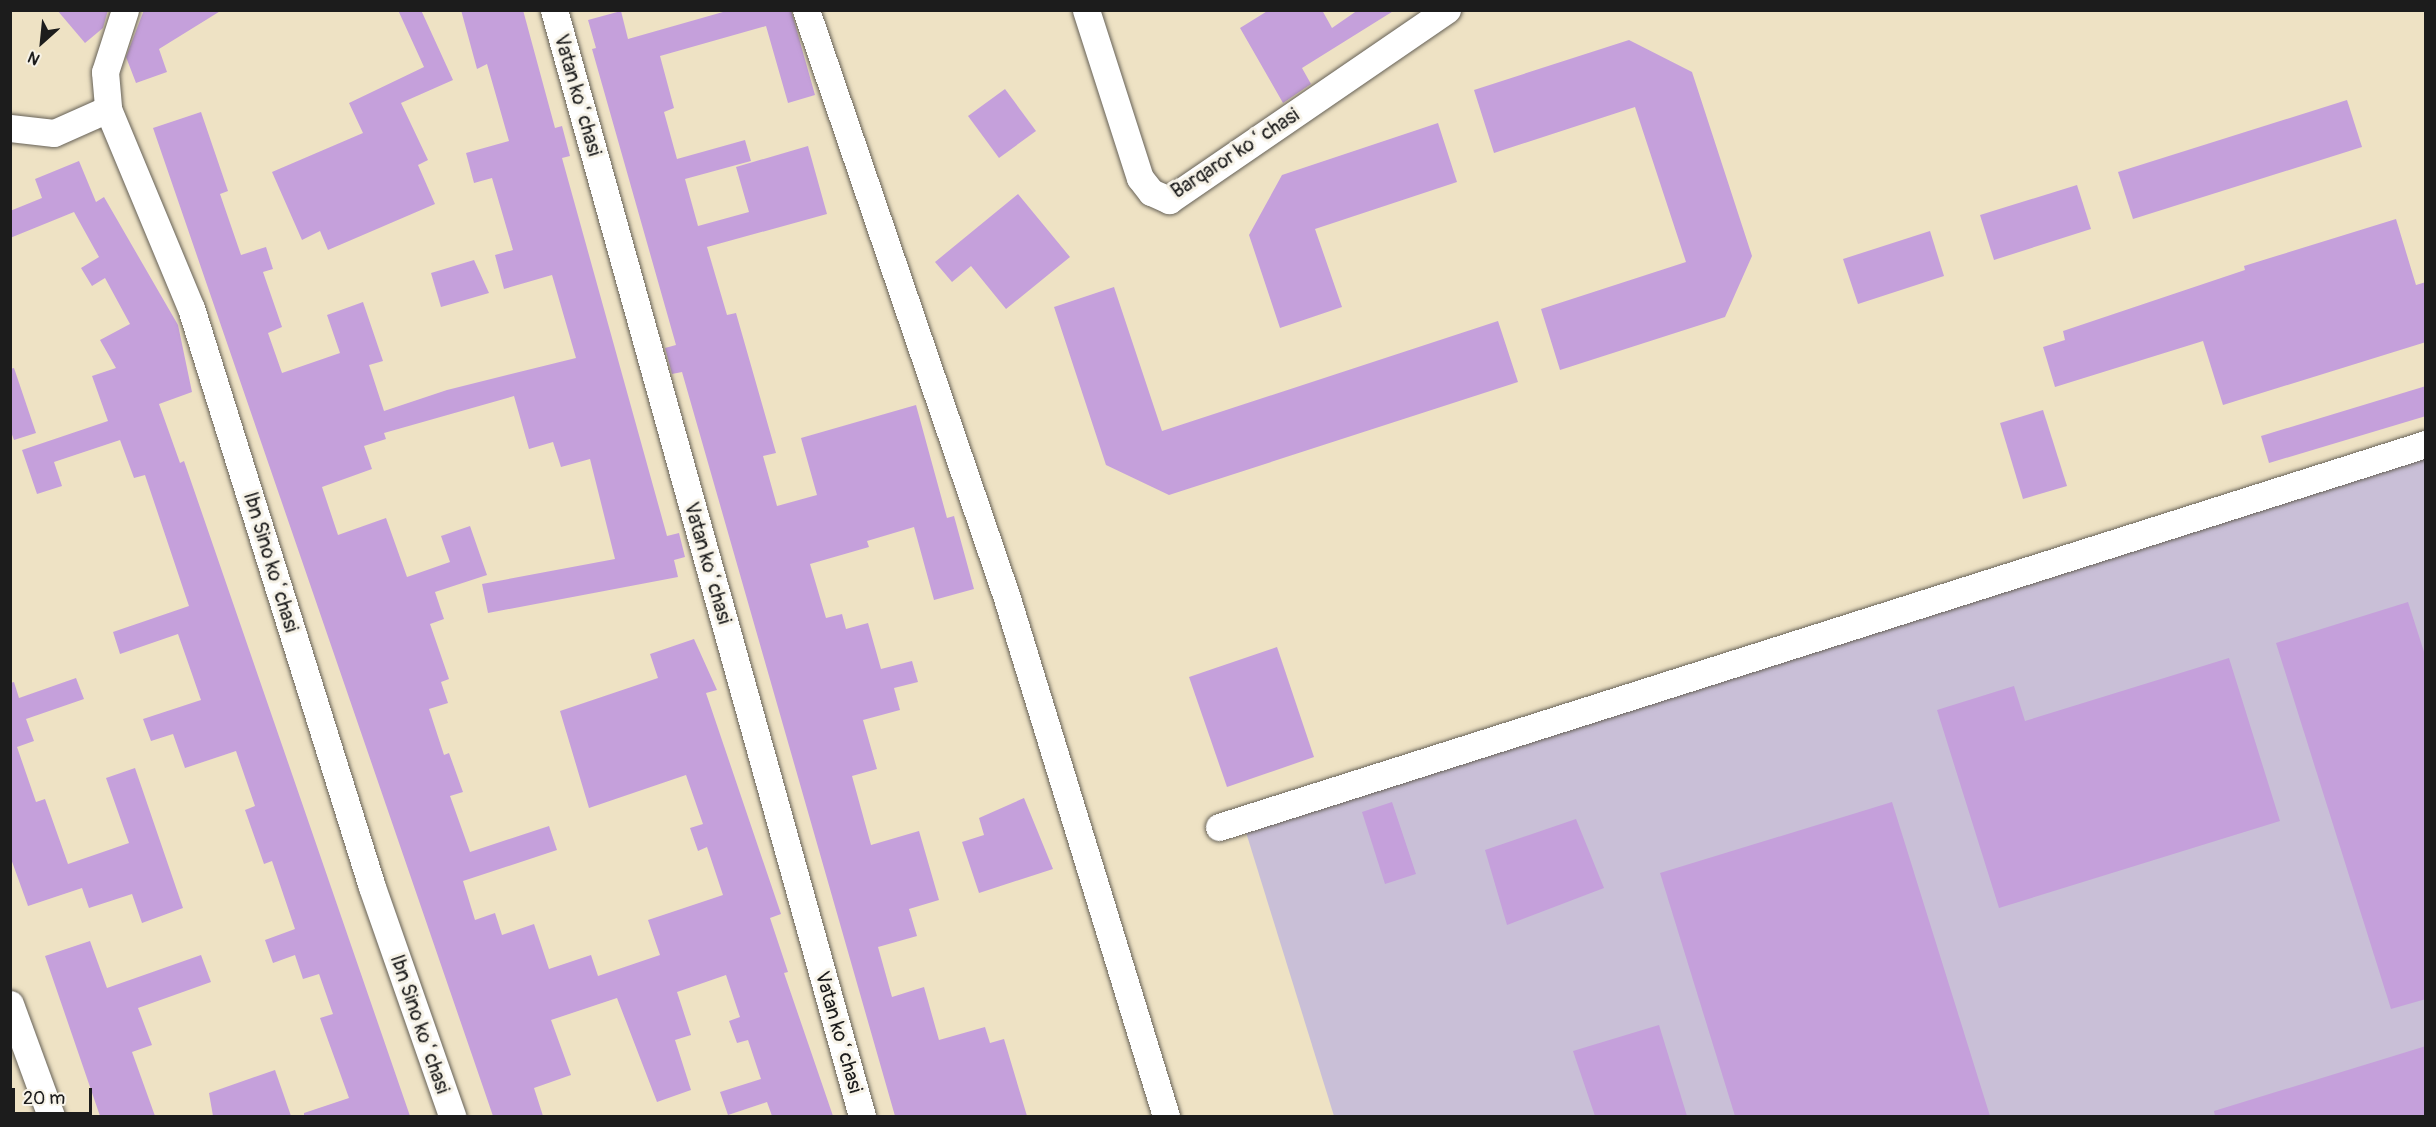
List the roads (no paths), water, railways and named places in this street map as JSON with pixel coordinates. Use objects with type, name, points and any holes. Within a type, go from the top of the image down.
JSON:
[{"type":"street","name":"Ibn Sino koʻchasi","points":[[125,10],[105,72],[108,109],[191,308],[372,887],[452,1116]]},
{"type":"street","name":"Vatan koʻchasi","points":[[554,10],[862,1116]]},
{"type":"street","points":[[806,10],[1006,595],[1166,1116]]},
{"type":"street","name":"Barqaror koʻchasi","points":[[1086,10],[1140,178],[1151,192],[1169,200],[1447,10]]},
{"type":"street","points":[[10,128],[54,133],[108,109]]},
{"type":"street","points":[[1219,827],[2426,444]]},
{"type":"street","points":[[10,1004],[51,1116]]}]
